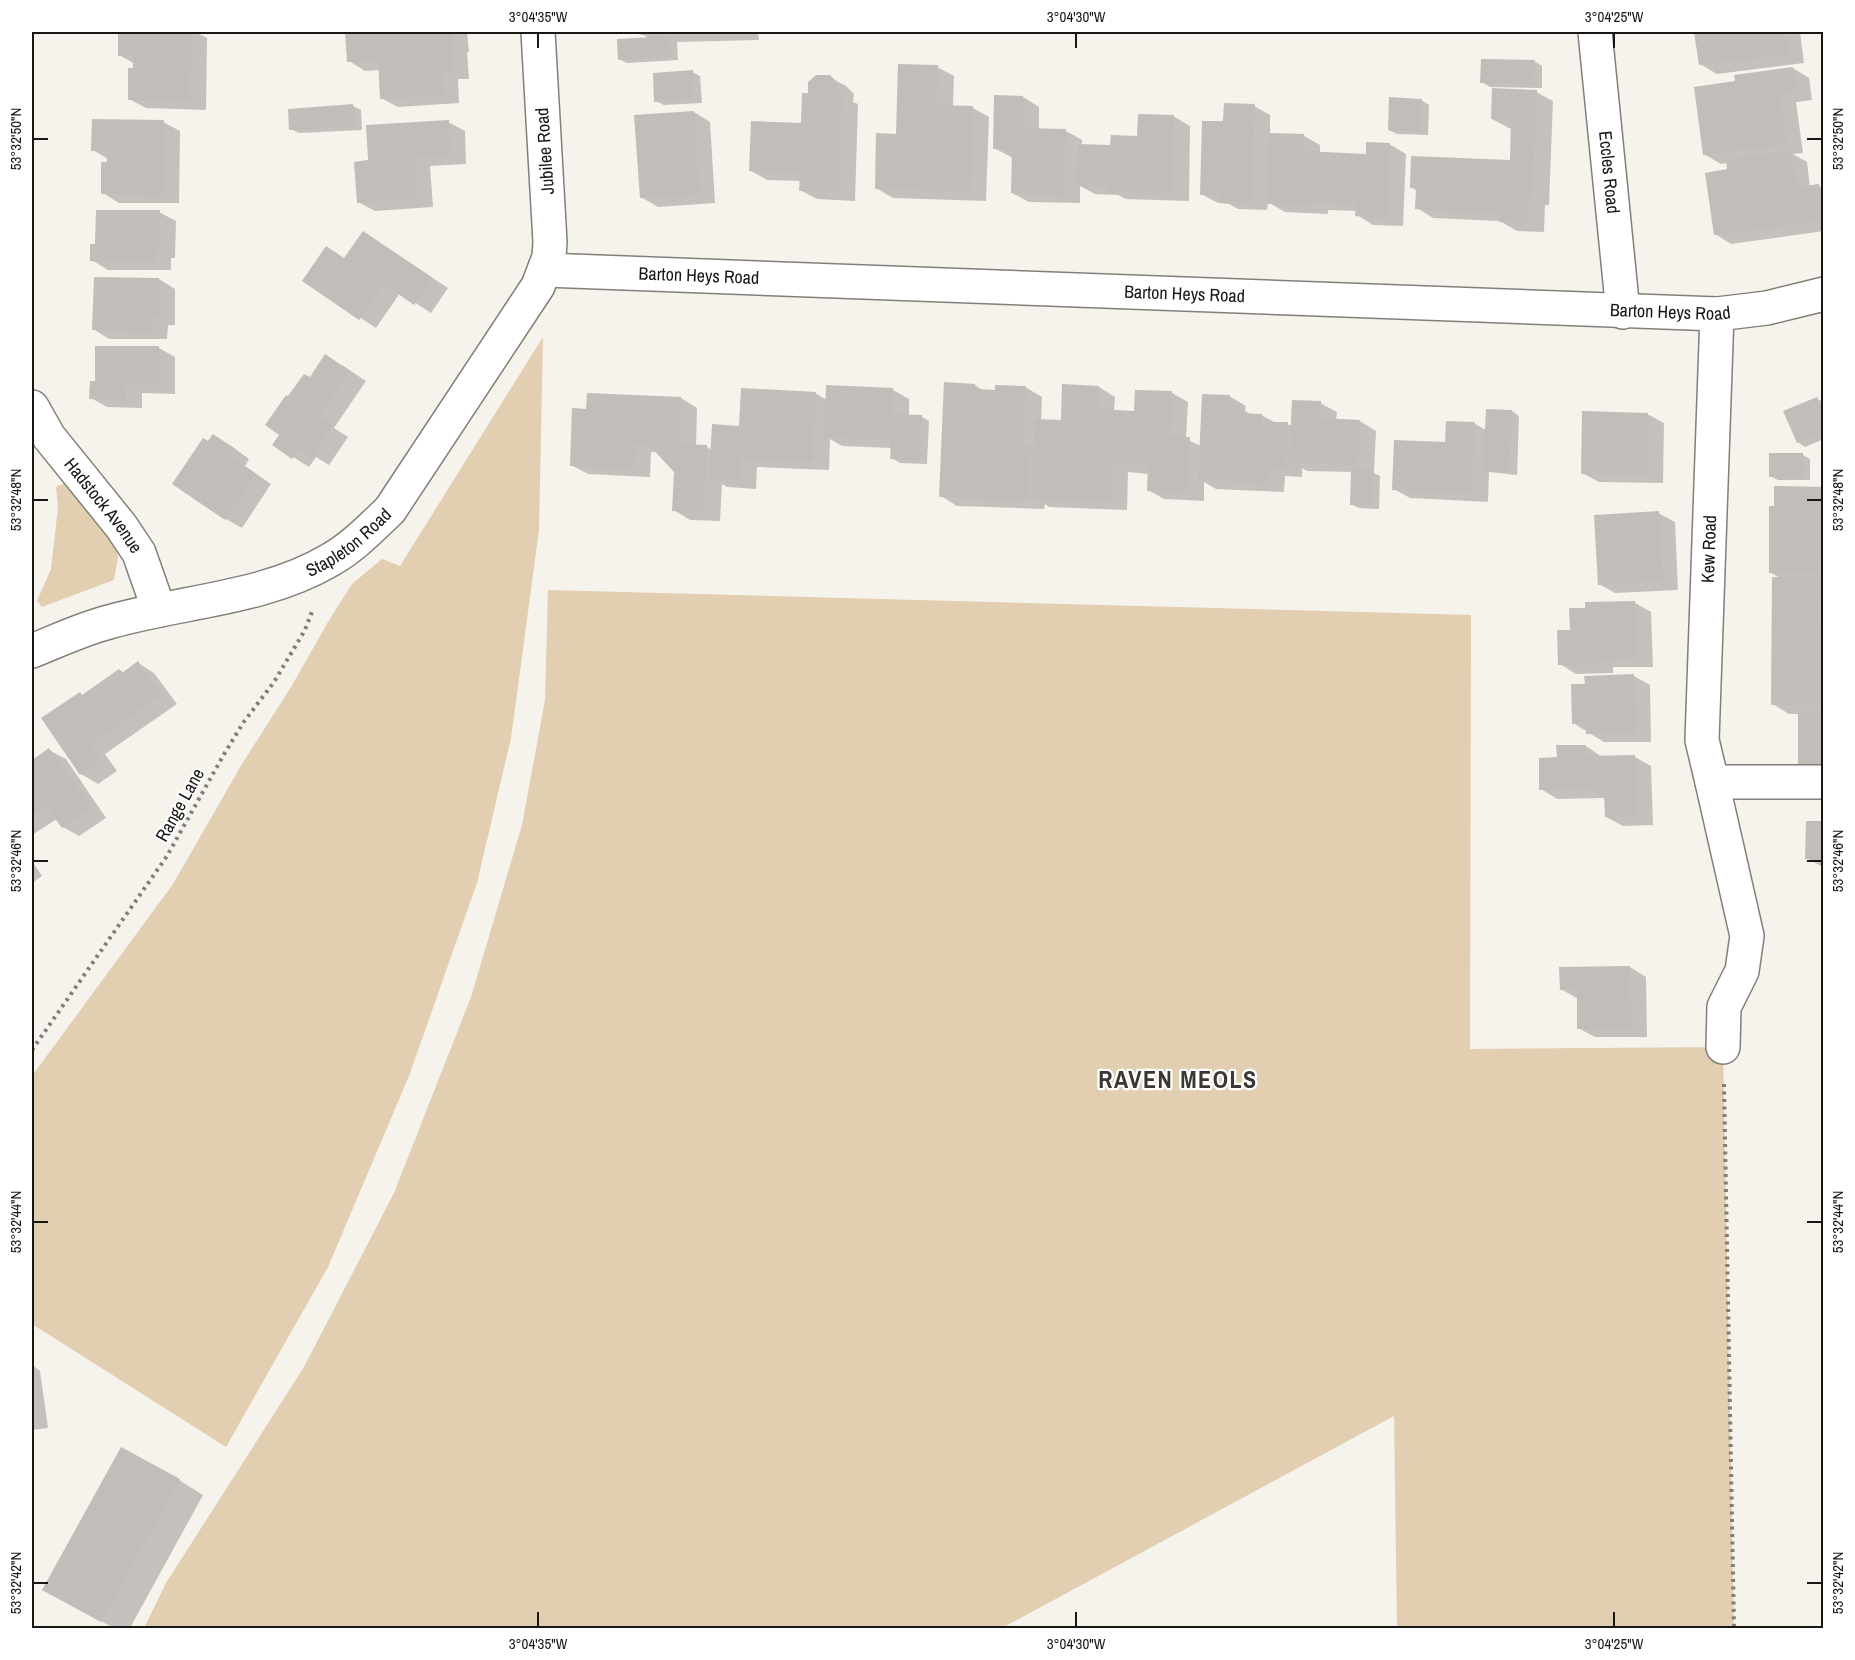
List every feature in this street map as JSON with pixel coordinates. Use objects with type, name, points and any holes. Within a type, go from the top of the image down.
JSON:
[{"type":"street","name":"Jubilee Road","points":[[538,32],[550,242],[549,257],[544,270]]},
{"type":"street","name":"Eccles Road","points":[[1594,32],[1623,312]]},
{"type":"street","name":"Barton Heys Road","points":[[544,270],[1717,314],[1767,308],[1824,294]]},
{"type":"street","name":"Stapleton Road","points":[[32,651],[109,622],[294,578],[330,560],[361,539],[390,510],[538,286],[544,270]]},
{"type":"street","name":"Kew Road","points":[[1717,314],[1702,740],[1747,936],[1742,971],[1724,1007],[1723,1047]]},
{"type":"street","name":"Hadstock Avenue","points":[[32,407],[49,437],[121,526],[139,553],[159,610]]},
{"type":"street","points":[[1712,782],[1824,782]]},
{"type":"path","name":"Range Lane","points":[[32,1050],[167,856],[243,723],[280,671],[305,630],[330,560]]},
{"type":"path","points":[[1723,1047],[1734,1629]]},
{"type":"shaded area","points":[[543,337],[539,530],[511,738],[477,883],[409,1076],[328,1267],[226,1447],[32,1324],[32,1076],[173,884],[242,764],[352,584],[382,559],[400,566]]},
{"type":"shaded area","points":[[65,483],[116,546],[118,558],[114,580],[42,607],[37,601],[51,569],[58,507],[56,487]]},
{"type":"shaded area","points":[[548,590],[1471,615],[1470,1049],[1723,1047],[1734,1628],[1397,1628],[1394,1416],[1002,1628],[144,1628],[166,1583],[304,1367],[394,1193],[471,997],[522,825],[545,700]]},
{"type":"building","points":[[118,32],[191,32],[190,101],[128,100],[128,68],[133,68],[133,56],[118,56]]},
{"type":"building","points":[[345,32],[453,32],[454,43],[451,43],[453,70],[442,71],[443,95],[380,99],[378,60],[347,62]]},
{"type":"building","points":[[640,32],[669,32],[669,33],[641,35]]},
{"type":"building","points":[[1694,32],[1785,32],[1788,54],[1699,65]]},
{"type":"building","points":[[670,36],[671,56],[618,60],[617,39]]},
{"type":"building","points":[[1481,59],[1535,60],[1534,84],[1480,83]]},
{"type":"building","points":[[898,64],[938,65],[937,105],[973,106],[970,192],[875,189],[876,133],[896,134]]},
{"type":"building","points":[[1793,67],[1796,91],[1780,93],[1787,144],[1703,155],[1694,87],[1735,81],[1734,75]]},
{"type":"building","points":[[693,70],[694,99],[654,102],[653,73]]},
{"type":"building","points":[[816,75],[830,75],[838,83],[837,93],[842,93],[839,192],[799,191],[800,173],[749,171],[751,121],[801,123],[802,93],[808,93],[808,82]]},
{"type":"building","points":[[1492,88],[1537,90],[1532,196],[1529,196],[1528,223],[1499,222],[1500,213],[1415,209],[1416,188],[1410,188],[1411,156],[1510,160],[1511,120],[1491,119]]},
{"type":"building","points":[[994,95],[1023,96],[1023,128],[1066,129],[1064,195],[1011,193],[1012,150],[993,149]]},
{"type":"building","points":[[1389,97],[1422,99],[1420,132],[1388,130]]},
{"type":"building","points":[[1224,103],[1255,104],[1251,202],[1220,201],[1220,195],[1200,195],[1202,121],[1223,121]]},
{"type":"building","points":[[353,104],[355,126],[289,130],[288,109]]},
{"type":"building","points":[[694,111],[699,194],[640,198],[634,115]]},
{"type":"building","points":[[1138,114],[1174,115],[1173,193],[1109,191],[1109,186],[1077,186],[1078,144],[1110,145],[1111,135],[1137,136]]},
{"type":"building","points":[[92,119],[164,120],[163,195],[101,194],[101,162],[107,162],[107,151],[91,151]]},
{"type":"building","points":[[449,120],[450,155],[414,157],[417,199],[357,203],[354,162],[368,160],[366,125]]},
{"type":"building","points":[[1270,133],[1304,134],[1303,151],[1366,154],[1366,142],[1390,143],[1387,218],[1355,216],[1356,203],[1267,204]]},
{"type":"building","points":[[1791,151],[1796,187],[1819,184],[1824,220],[1714,235],[1705,173],[1727,169],[1726,160]]},
{"type":"building","points":[[96,210],[160,210],[159,249],[155,249],[155,262],[90,261],[90,244],[95,244]]},
{"type":"building","points":[[363,231],[433,278],[414,305],[384,284],[359,320],[302,281],[326,246],[344,258]]},
{"type":"building","points":[[94,277],[159,278],[159,316],[152,316],[151,331],[92,330]]},
{"type":"building","points":[[95,346],[159,346],[159,385],[126,385],[126,400],[89,399],[90,381],[95,381]]},
{"type":"building","points":[[325,354],[350,371],[319,417],[332,426],[312,457],[299,448],[292,459],[272,445],[279,435],[265,425],[304,374],[310,377]]},
{"type":"building","points":[[944,382],[975,384],[975,389],[995,390],[995,385],[1026,386],[1023,445],[1031,445],[1028,500],[939,497]]},
{"type":"building","points":[[1062,384],[1099,386],[1098,409],[1134,411],[1135,390],[1172,391],[1170,437],[1190,437],[1188,492],[1147,491],[1148,466],[1112,464],[1111,502],[1031,498],[1035,419],[1061,420]]},
{"type":"building","points":[[826,385],[893,388],[892,414],[922,415],[920,461],[890,459],[891,440],[824,437]]},
{"type":"building","points":[[741,388],[816,392],[813,461],[741,459],[740,480],[709,479],[712,424],[739,426]]},
{"type":"building","points":[[587,393],[681,397],[679,444],[707,445],[704,513],[672,511],[674,472],[648,444],[635,444],[634,468],[570,466],[572,408],[586,409]]},
{"type":"building","points":[[1202,394],[1230,395],[1229,405],[1240,406],[1239,413],[1262,414],[1262,422],[1288,422],[1286,468],[1269,468],[1268,483],[1198,480]]},
{"type":"building","points":[[1817,397],[1824,412],[1824,432],[1797,443],[1783,411]]},
{"type":"building","points":[[1292,400],[1321,401],[1320,418],[1360,420],[1358,465],[1289,462]]},
{"type":"building","points":[[1486,409],[1512,410],[1509,471],[1483,470]]},
{"type":"building","points":[[1582,411],[1648,413],[1647,474],[1581,474]]},
{"type":"building","points":[[1446,421],[1475,422],[1472,493],[1392,490],[1394,440],[1445,442]]},
{"type":"building","points":[[213,434],[234,448],[229,455],[256,474],[225,520],[172,484],[203,438],[208,441]]},
{"type":"building","points":[[1769,453],[1803,453],[1803,477],[1769,477]]},
{"type":"building","points":[[1351,469],[1373,470],[1371,505],[1350,505]]},
{"type":"building","points":[[1774,486],[1824,487],[1824,559],[1818,559],[1817,574],[1769,573],[1769,506],[1774,506]]},
{"type":"building","points":[[1659,511],[1663,581],[1598,585],[1594,515]]},
{"type":"building","points":[[1772,577],[1824,577],[1824,599],[1817,599],[1817,626],[1824,626],[1824,702],[1817,702],[1817,705],[1771,705]]},
{"type":"building","points":[[1635,601],[1637,658],[1597,659],[1598,665],[1558,665],[1557,630],[1570,630],[1569,608],[1585,608],[1585,602]]},
{"type":"building","points":[[138,661],[161,695],[90,744],[101,761],[80,775],[41,718],[80,692],[82,695],[119,669],[122,673]]},
{"type":"building","points":[[1634,674],[1635,733],[1586,734],[1586,723],[1572,724],[1571,684],[1585,684],[1584,676]]},
{"type":"building","points":[[1798,712],[1824,712],[1824,770],[1798,769]]},
{"type":"building","points":[[1556,745],[1586,745],[1586,756],[1635,755],[1637,817],[1605,817],[1604,795],[1597,795],[1596,789],[1539,790],[1539,758],[1557,757]]},
{"type":"building","points":[[49,748],[91,808],[62,828],[46,806],[32,816],[32,760]]},
{"type":"building","points":[[1806,821],[1824,821],[1824,859],[1805,859]]},
{"type":"building","points":[[1630,966],[1631,1028],[1577,1029],[1577,989],[1560,990],[1559,967]]},
{"type":"building","points":[[121,1447],[180,1479],[101,1622],[42,1590]]},
{"type":"district","name":"RAVEN MEOLS","points":[[1178,1080]]}]
